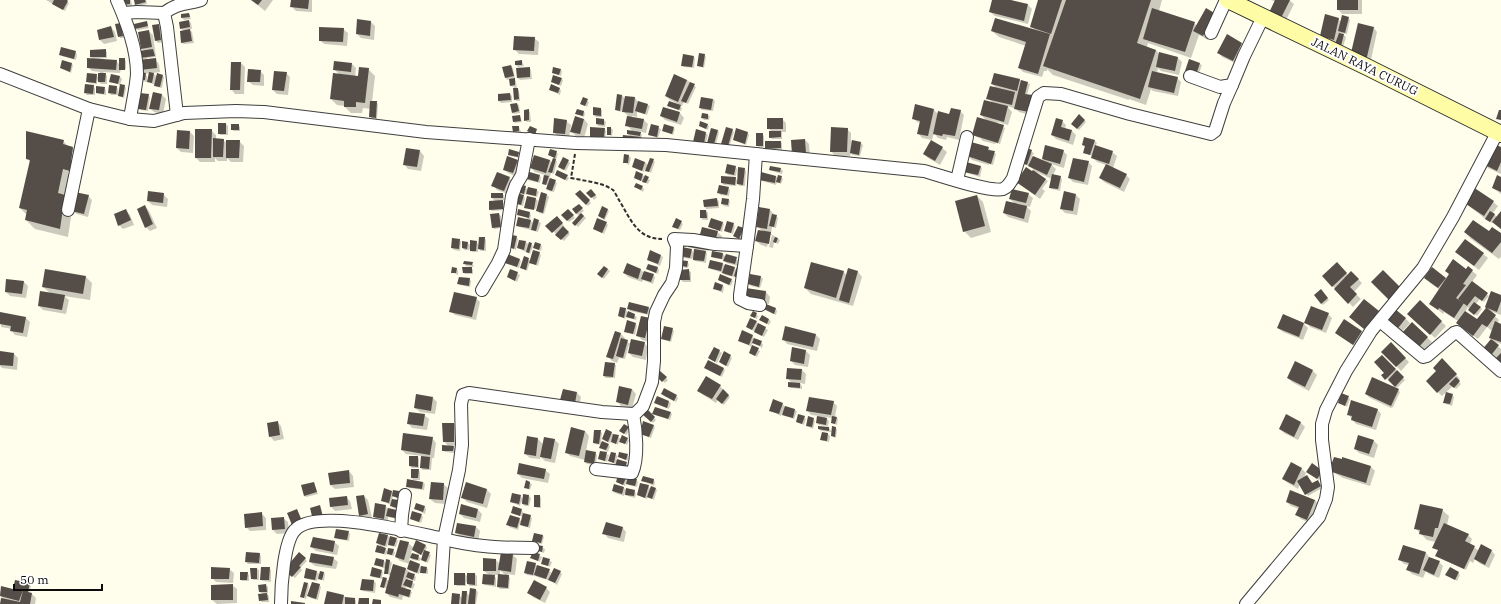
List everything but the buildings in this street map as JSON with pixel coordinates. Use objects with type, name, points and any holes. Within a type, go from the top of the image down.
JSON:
[{"type":"street","points":[[118,0],[124,13],[136,63],[136,86],[130,120]]},
{"type":"street","points":[[124,13],[164,13],[179,4],[201,0]]},
{"type":"street","points":[[1211,33],[1227,0]]},
{"type":"street","name":"JALAN RAYA CURUG","points":[[1227,0],[1368,67],[1499,134]]},
{"type":"street","points":[[164,13],[167,26],[177,115]]},
{"type":"street","points":[[0,74],[89,109],[130,120],[154,121],[184,113],[216,111],[264,112],[426,132],[529,138],[576,143],[647,144],[924,171],[949,179],[1001,190],[1008,186],[1017,167],[1038,97],[1044,93],[1061,94],[1130,114],[1211,134],[1215,131],[1224,103],[1263,17]]},
{"type":"street","points":[[1190,76],[1220,87],[1232,85]]},
{"type":"street","points":[[68,210],[89,109]]},
{"type":"street","points":[[1246,604],[1319,517],[1326,499],[1328,487],[1322,440],[1322,424],[1326,410],[1346,371],[1371,331],[1423,268],[1454,217],[1499,134]]},
{"type":"street","points":[[957,180],[967,137]]},
{"type":"street","points":[[482,290],[504,250],[514,190],[522,175],[529,138]]},
{"type":"street","points":[[756,154],[753,199],[740,299],[748,303],[760,305]]},
{"type":"street","points":[[441,587],[444,539],[462,444],[461,404],[463,395],[473,393],[602,412],[636,413],[643,406],[652,382],[654,322],[656,312],[664,295],[672,283],[676,268],[677,246],[674,239],[747,246]]},
{"type":"street","points":[[1380,321],[1422,356],[1427,356],[1457,332],[1501,371]]},
{"type":"street","points":[[596,468],[630,473],[632,472],[637,436],[633,414]]},
{"type":"street","points":[[401,530],[405,495]]},
{"type":"street","points":[[281,604],[283,573],[287,548],[292,533],[301,525],[325,520],[336,520],[401,530],[459,543],[493,548],[533,548]]},
{"type":"path","points":[[576,143],[571,178],[603,185],[613,190],[632,224],[641,233],[657,239],[674,239]]}]
